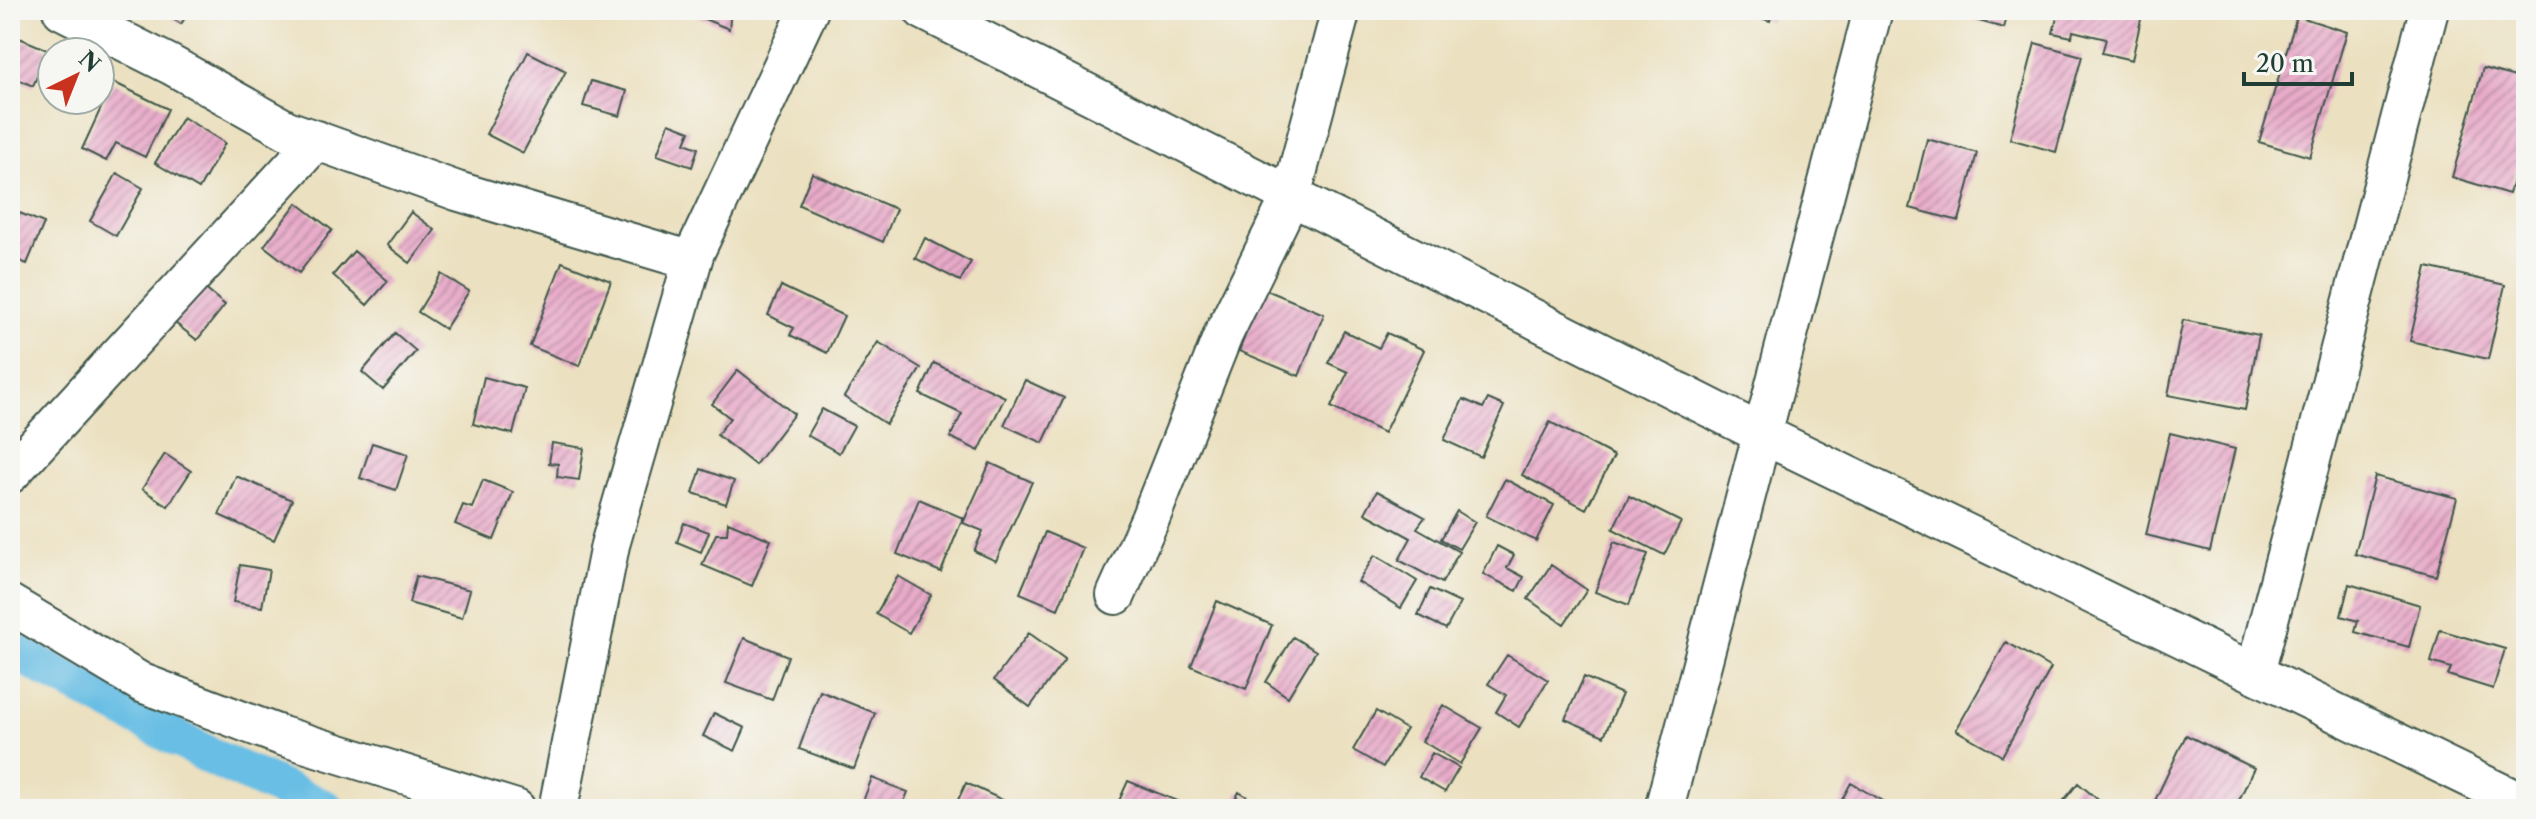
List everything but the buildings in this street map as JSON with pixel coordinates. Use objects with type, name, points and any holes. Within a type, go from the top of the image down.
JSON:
[{"type":"street","points":[[62,10],[171,65],[287,130],[457,191],[692,261]]},
{"type":"street","points":[[558,809],[610,545],[692,261],[809,10]]},
{"type":"street","points":[[923,10],[1764,435],[2255,673],[2508,803]]},
{"type":"street","points":[[1116,595],[1150,519],[1223,335],[1291,196],[1341,10]]},
{"type":"street","points":[[1664,809],[1873,10]]},
{"type":"street","points":[[2255,673],[2429,10]]},
{"type":"street","points":[[10,474],[317,140]]},
{"type":"street","points":[[10,604],[142,683],[282,736],[516,809]]},
{"type":"waterway","points":[[10,649],[216,759],[326,809]]}]
